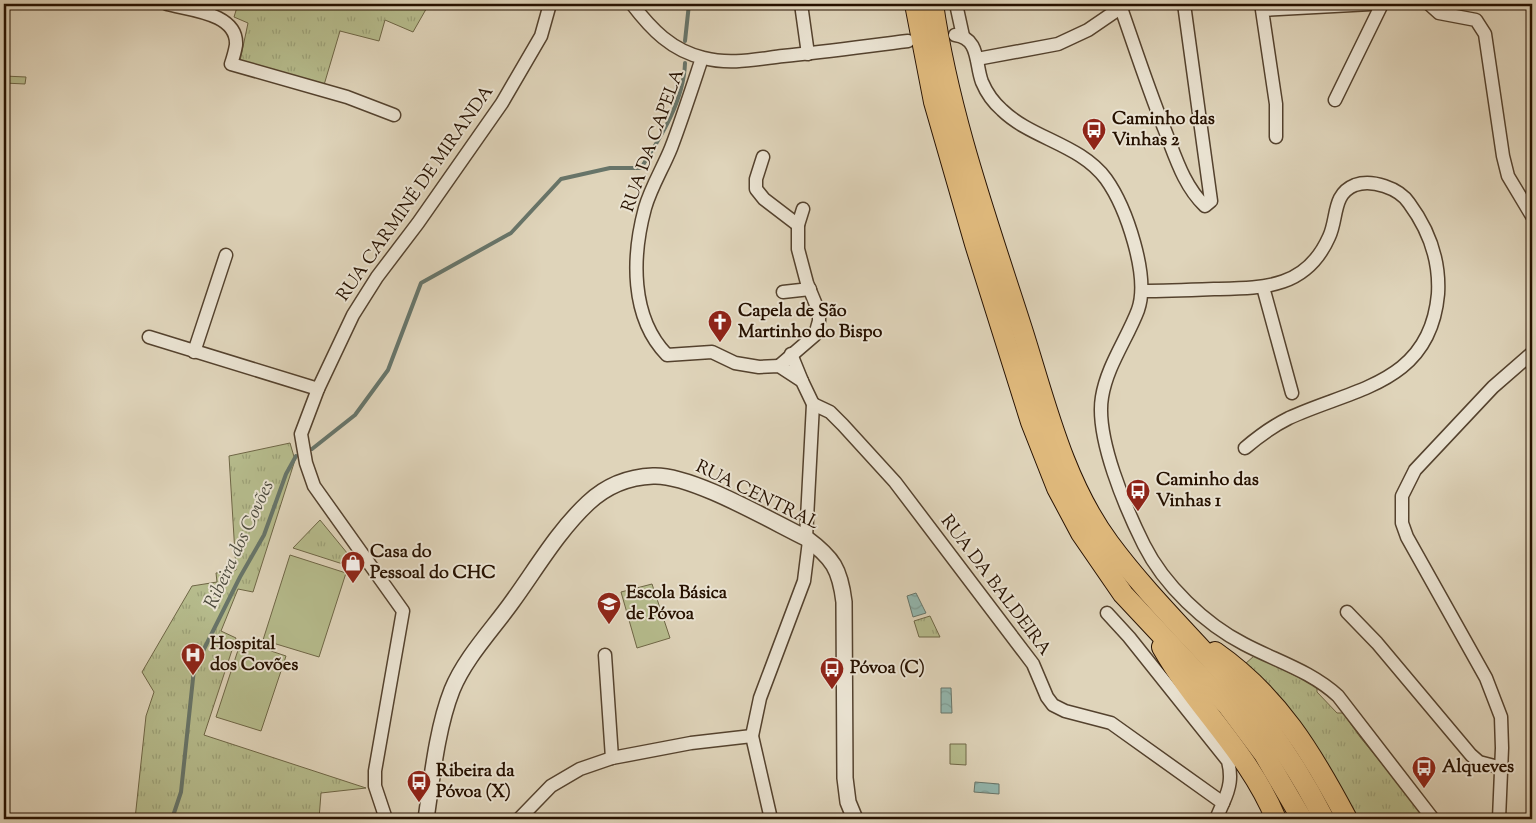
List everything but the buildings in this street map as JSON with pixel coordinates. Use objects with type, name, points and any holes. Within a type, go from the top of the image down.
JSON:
[{"type":"highway","points":[[915,4],[934,102],[975,244],[1031,422],[1057,488],[1081,533],[1123,594],[1228,706],[1302,805],[1324,819]]},
{"type":"highway","points":[[933,4],[951,96],[982,206],[1063,455],[1086,506],[1107,541],[1144,587],[1241,693],[1287,753],[1302,805]]},
{"type":"highway","points":[[1146,619],[1175,670],[1236,748],[1276,819]]},
{"type":"highway","points":[[1183,630],[1239,669],[1280,712],[1320,768],[1347,819]]},
{"type":"street","points":[[167,4],[219,18],[228,24],[234,33],[236,44],[231,64],[347,97],[394,115]]},
{"type":"street","name":"RUA CARMINÉ DE MIRANDA","points":[[386,819],[378,800],[375,771],[403,611],[314,486],[306,463],[301,434],[318,389],[352,315],[377,276],[418,223],[507,94],[541,36],[550,4]]},
{"type":"street","points":[[632,4],[660,36],[687,52],[702,58],[720,61],[741,61],[808,54],[908,40]]},
{"type":"street","points":[[800,4],[808,54]]},
{"type":"street","points":[[956,4],[959,35],[972,44],[986,92],[1005,113],[1086,159],[1106,178],[1124,212],[1138,263],[1142,291],[1138,308],[1107,377],[1102,397],[1100,418],[1111,465],[1144,545],[1156,565],[1191,607],[1213,626],[1245,645],[1319,680],[1338,696],[1433,819]]},
{"type":"street","points":[[977,59],[1058,44],[1088,30],[1123,6],[1146,82],[1179,166],[1193,195],[1205,206],[1211,201],[1208,169],[1184,4]]},
{"type":"street","points":[[1276,137],[1276,104],[1262,10],[1371,4]]},
{"type":"street","points":[[1335,100],[1382,4]]},
{"type":"street","points":[[1429,4],[1439,13],[1476,20],[1485,34],[1503,156],[1508,176],[1532,216]]},
{"type":"street","name":"RUA DA CAPELA","points":[[702,58],[671,147],[645,207],[636,270],[640,307],[656,343],[667,355],[712,352],[735,363],[759,367],[779,366]]},
{"type":"street","points":[[763,156],[756,179],[756,189],[764,199],[798,225]]},
{"type":"street","points":[[1142,291],[1263,288],[1287,281],[1304,270],[1321,251],[1330,236],[1337,203],[1344,191],[1356,185],[1372,183],[1390,188],[1406,199],[1419,216],[1434,249],[1439,281],[1437,305],[1430,328],[1420,348],[1404,366],[1370,388],[1289,418],[1264,432],[1245,448]]},
{"type":"street","points":[[802,381],[779,366],[810,340],[818,329],[819,312],[798,249],[798,225],[803,209]]},
{"type":"street","points":[[194,352],[226,256]]},
{"type":"street","points":[[1263,288],[1292,393]]},
{"type":"street","points":[[783,292],[810,289]]},
{"type":"street","points":[[149,337],[318,389]]},
{"type":"street","points":[[1499,819],[1502,768],[1501,717],[1486,678],[1407,537],[1402,523],[1401,502],[1405,486],[1415,470],[1493,386],[1532,353]]},
{"type":"street","points":[[771,819],[752,736],[760,698],[804,581],[813,404],[791,354]]},
{"type":"street","name":"RUA DA BALDEIRA","points":[[813,404],[830,412],[894,482],[1033,664],[1047,697],[1053,705],[1065,711],[1110,723],[1223,803]]},
{"type":"street","name":"RUA CENTRAL","points":[[426,819],[444,714],[452,689],[467,664],[568,525],[588,502],[610,486],[629,479],[655,476],[681,480],[702,488],[807,540],[822,549],[832,560],[839,574],[844,602],[845,778],[848,802],[855,819]]},
{"type":"street","points":[[1347,612],[1378,643],[1471,755],[1479,762],[1502,768]]},
{"type":"street","points":[[1107,613],[1129,636],[1228,761],[1231,773],[1230,787],[1216,819]]},
{"type":"street","points":[[605,654],[612,758]]},
{"type":"street","points":[[519,819],[551,786],[580,768],[612,758],[691,743],[752,736]]},
{"type":"green space","points":[[238,4],[429,4],[413,32],[385,20],[379,41],[340,31],[324,85],[240,61],[248,23],[234,17]]},
{"type":"green space","points":[[4,76],[26,77],[25,84],[4,83]]},
{"type":"green space","points":[[290,443],[295,460],[253,592],[238,589],[221,631],[236,638],[204,735],[366,788],[321,793],[319,819],[135,819],[146,716],[154,692],[142,672],[192,586],[217,582],[216,573],[236,570],[229,456]]},
{"type":"green space","points":[[320,520],[352,559],[349,566],[293,548]]},
{"type":"green space","points":[[290,555],[346,573],[319,657],[263,640]]},
{"type":"green space","points":[[652,584],[670,638],[637,648],[621,592]]},
{"type":"green space","points":[[930,616],[940,637],[919,637],[914,621]]},
{"type":"green space","points":[[241,641],[286,656],[261,731],[216,717]]},
{"type":"green space","points":[[1254,656],[1317,686],[1317,692],[1337,713],[1343,713],[1360,737],[1427,819],[1358,819],[1334,776],[1307,737],[1245,664]]},
{"type":"green space","points":[[950,744],[966,744],[966,765],[950,764]]},
{"type":"water","points":[[916,593],[926,613],[913,617],[907,596]]},
{"type":"water","points":[[941,688],[951,688],[952,713],[941,713]]},
{"type":"water","points":[[975,782],[999,784],[999,794],[974,792]]},
{"type":"waterway","name":"Ribeira dos Covões","points":[[685,41],[689,4]]},
{"type":"waterway","name":"Ribeira dos Covões","points":[[312,449],[355,415],[388,370],[421,283],[511,233],[561,179],[610,168],[641,168],[656,144],[676,104],[681,91],[685,63]]},
{"type":"waterway","name":"Ribeira dos Covões","points":[[172,819],[181,792],[194,669],[240,577],[264,535],[286,474],[296,456]]},
{"type":"place","name":"Caminho das Vinhas 2","points":[[1094,151]]},
{"type":"place","name":"Capela de São Martinho do Bispo","points":[[720,343]]},
{"type":"place","name":"Caminho das Vinhas 1","points":[[1138,512]]},
{"type":"place","name":"Casa do Pessoal do CHC","points":[[353,584]]},
{"type":"place","name":"Escola Básica de Póvoa","points":[[609,625]]},
{"type":"place","name":"Hospital dos Covões","points":[[193,676]]},
{"type":"place","name":"Póvoa (C)","points":[[832,690]]},
{"type":"place","name":"Alqueves","points":[[1424,789]]},
{"type":"place","name":"Ribeira da Póvoa (X)","points":[[419,803]]}]
